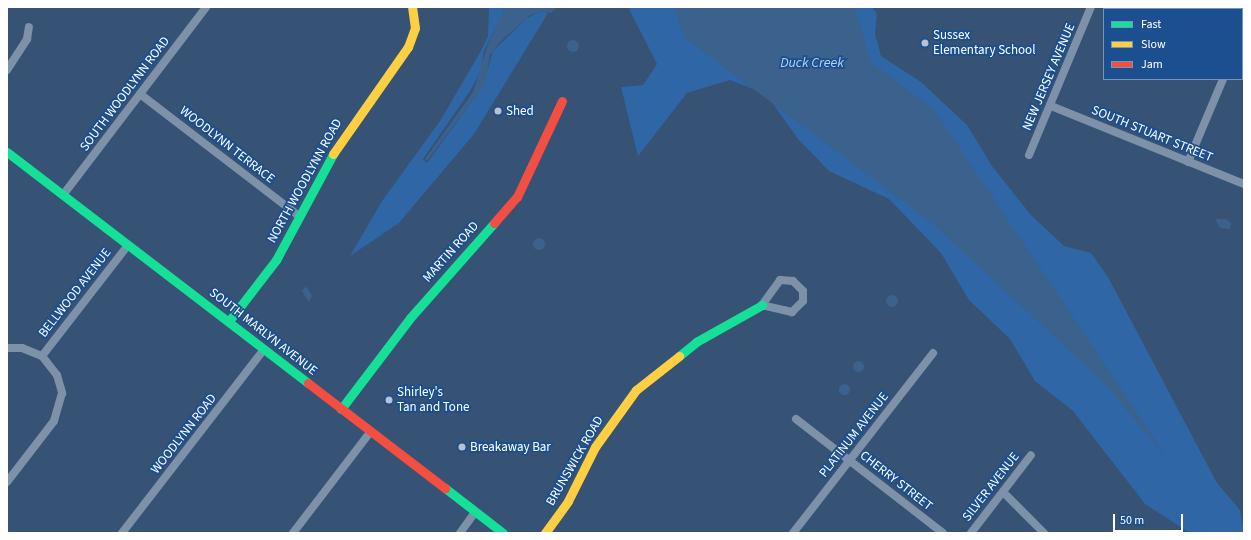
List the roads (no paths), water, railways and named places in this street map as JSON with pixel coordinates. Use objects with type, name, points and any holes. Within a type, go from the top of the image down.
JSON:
[{"type":"street","name":"SOUTH WOODLYNN ROAD","points":[[63,195],[206,7]]},
{"type":"street","name":"NORTH WOODLYNN ROAD","points":[[229,321],[276,260],[344,134],[408,47],[415,28],[412,7]]},
{"type":"street","name":"NEW JERSEY AVENUE","points":[[1029,155],[1051,106],[1091,7]]},
{"type":"street","points":[[7,70],[20,54],[29,27]]},
{"type":"street","points":[[1188,162],[1223,80]]},
{"type":"street","name":"WOODLYNN TERRACE","points":[[140,94],[299,216]]},
{"type":"street","name":"MARTIN ROAD","points":[[341,409],[410,318],[517,197],[562,101]]},
{"type":"street","name":"SOUTH STUART STREET","points":[[1051,106],[1244,184]]},
{"type":"street","name":"SOUTH MARLYN AVENUE","points":[[7,152],[229,321],[503,533]]},
{"type":"street","name":"BELLWOOD AVENUE","points":[[42,356],[128,245]]},
{"type":"street","name":"BRUNSWICK ROAD","points":[[545,533],[568,501],[595,448],[636,390],[696,342],[762,305],[780,280],[793,280],[803,291],[803,301],[792,312],[762,305]]},
{"type":"street","points":[[7,348],[22,348],[42,356],[52,365],[61,382],[59,409],[7,482]]},
{"type":"street","name":"WOODLYNN ROAD","points":[[122,533],[264,349]]},
{"type":"street","name":"PLATINUM AVENUE","points":[[793,533],[933,353]]},
{"type":"street","name":"CHERRY STREET","points":[[796,419],[943,533]]},
{"type":"street","points":[[293,533],[371,431]]},
{"type":"street","name":"SILVER AVENUE","points":[[971,533],[1031,455]]},
{"type":"street","points":[[1003,492],[1044,533]]},
{"type":"street","points":[[462,532],[476,512]]},
{"type":"water","points":[[505,7],[557,7],[551,13],[541,11],[529,16],[499,43],[490,55],[485,84],[427,161],[425,159],[473,92],[487,47]]},
{"type":"water","name":"Duck Creek","points":[[674,7],[855,7],[870,61],[935,111],[1168,459],[1102,381],[931,222],[684,37]]},
{"type":"water","points":[[573,40],[577,42],[579,46],[577,50],[573,52],[569,50],[567,46],[569,42]]},
{"type":"water","points":[[1215,219],[1226,219],[1231,223],[1230,229],[1220,228]]},
{"type":"water","points":[[537,238],[541,238],[545,244],[541,250],[537,250],[533,246],[533,242]]},
{"type":"water","points":[[306,286],[312,296],[309,302],[302,291]]},
{"type":"water","points":[[890,295],[894,295],[898,301],[894,307],[890,307],[886,303],[886,299]]},
{"type":"water","points":[[856,361],[860,361],[862,362],[862,370],[856,371],[853,368],[853,364]]},
{"type":"water","points":[[844,383],[848,385],[850,389],[848,393],[844,395],[840,393],[838,389],[840,385]]},
{"type":"place","name":"Sussex Elementary School","points":[[925,43]]},
{"type":"place","name":"Shed","points":[[498,111]]},
{"type":"place","name":"Shirley's Tan and Tone","points":[[389,400]]},
{"type":"place","name":"Breakaway Bar","points":[[462,447]]}]
